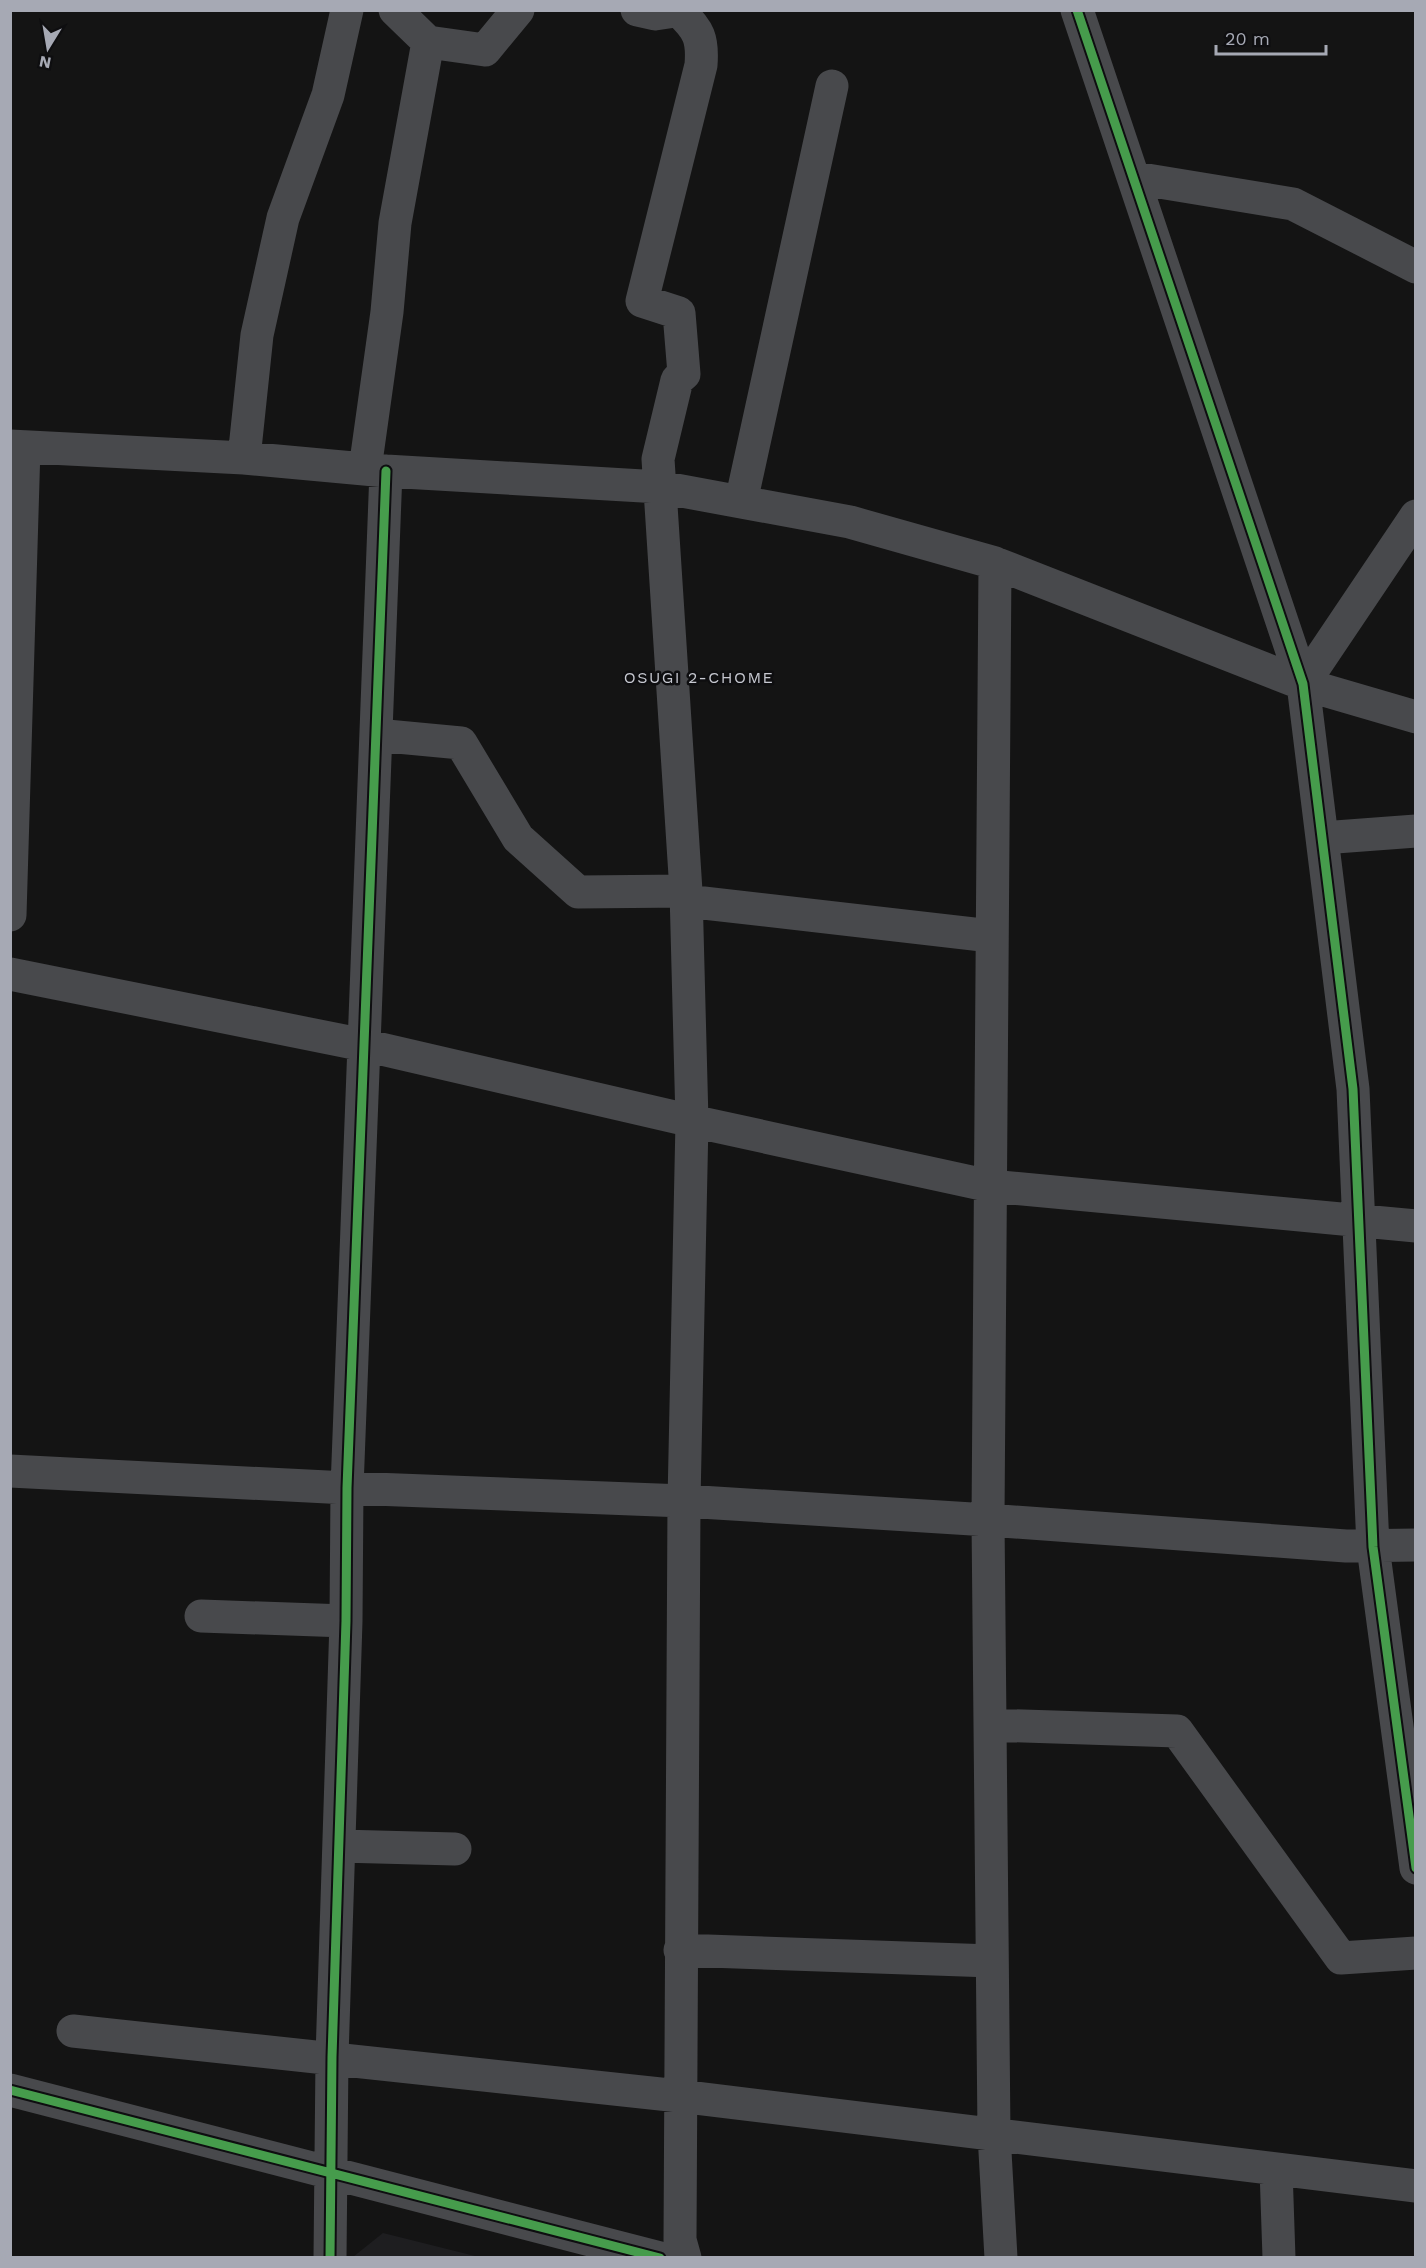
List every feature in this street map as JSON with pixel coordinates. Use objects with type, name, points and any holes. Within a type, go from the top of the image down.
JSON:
[{"type":"street","points":[[244,458],[258,334],[283,218],[328,96],[347,10]]},
{"type":"street","points":[[395,10],[428,42],[485,50],[518,10]]},
{"type":"street","points":[[637,10],[655,14],[681,11],[697,28],[702,47],[701,65],[642,301],[679,313],[684,374],[677,380],[658,459],[686,896],[692,1121],[684,1501],[679,2096],[680,2240],[686,2258]]},
{"type":"street","points":[[1077,10],[1303,684],[1353,1089],[1373,1547],[1416,1868]]},
{"type":"street","points":[[330,2258],[332,2057],[346,1621],[347,1488],[376,735],[376,470],[394,223],[428,42]]},
{"type":"street","points":[[741,502],[832,86]]},
{"type":"street","points":[[1135,178],[1293,204],[1416,267]]},
{"type":"street","points":[[10,915],[17,446],[244,458],[376,470],[660,487],[850,522],[995,562],[1303,684],[1416,717]]},
{"type":"street","points":[[1303,684],[1416,516]]},
{"type":"street","points":[[995,562],[988,1520],[994,2134],[1001,2258]]},
{"type":"street","points":[[376,735],[461,743],[518,838],[578,892],[686,896],[992,936]]},
{"type":"street","points":[[1322,838],[1416,831]]},
{"type":"street","points":[[10,974],[364,1046],[990,1186],[1416,1226]]},
{"type":"street","points":[[10,1471],[347,1488],[684,1501],[1373,1547],[1416,1545]]},
{"type":"street","points":[[201,1616],[346,1621]]},
{"type":"street","points":[[990,1725],[1177,1731],[1341,1958],[1416,1953]]},
{"type":"street","points":[[339,1846],[455,1849]]},
{"type":"street","points":[[680,1950],[992,1960]]},
{"type":"street","points":[[73,2031],[679,2096],[1416,2186]]},
{"type":"street","points":[[10,2090],[660,2258]]},
{"type":"street","points":[[1276,2169],[1279,2258]]},
{"type":"shaded area","points":[[383,2233],[479,2257],[353,2257]]},
{"type":"cycle path","points":[[1077,10],[1303,684],[1353,1089],[1373,1547],[1416,1868]]},
{"type":"cycle path","points":[[330,2258],[332,2057],[346,1621],[347,1488],[386,471]]},
{"type":"cycle path","points":[[10,2090],[660,2258]]},
{"type":"district","name":"OSUGI 2-CHOME","points":[[699,677]]}]
